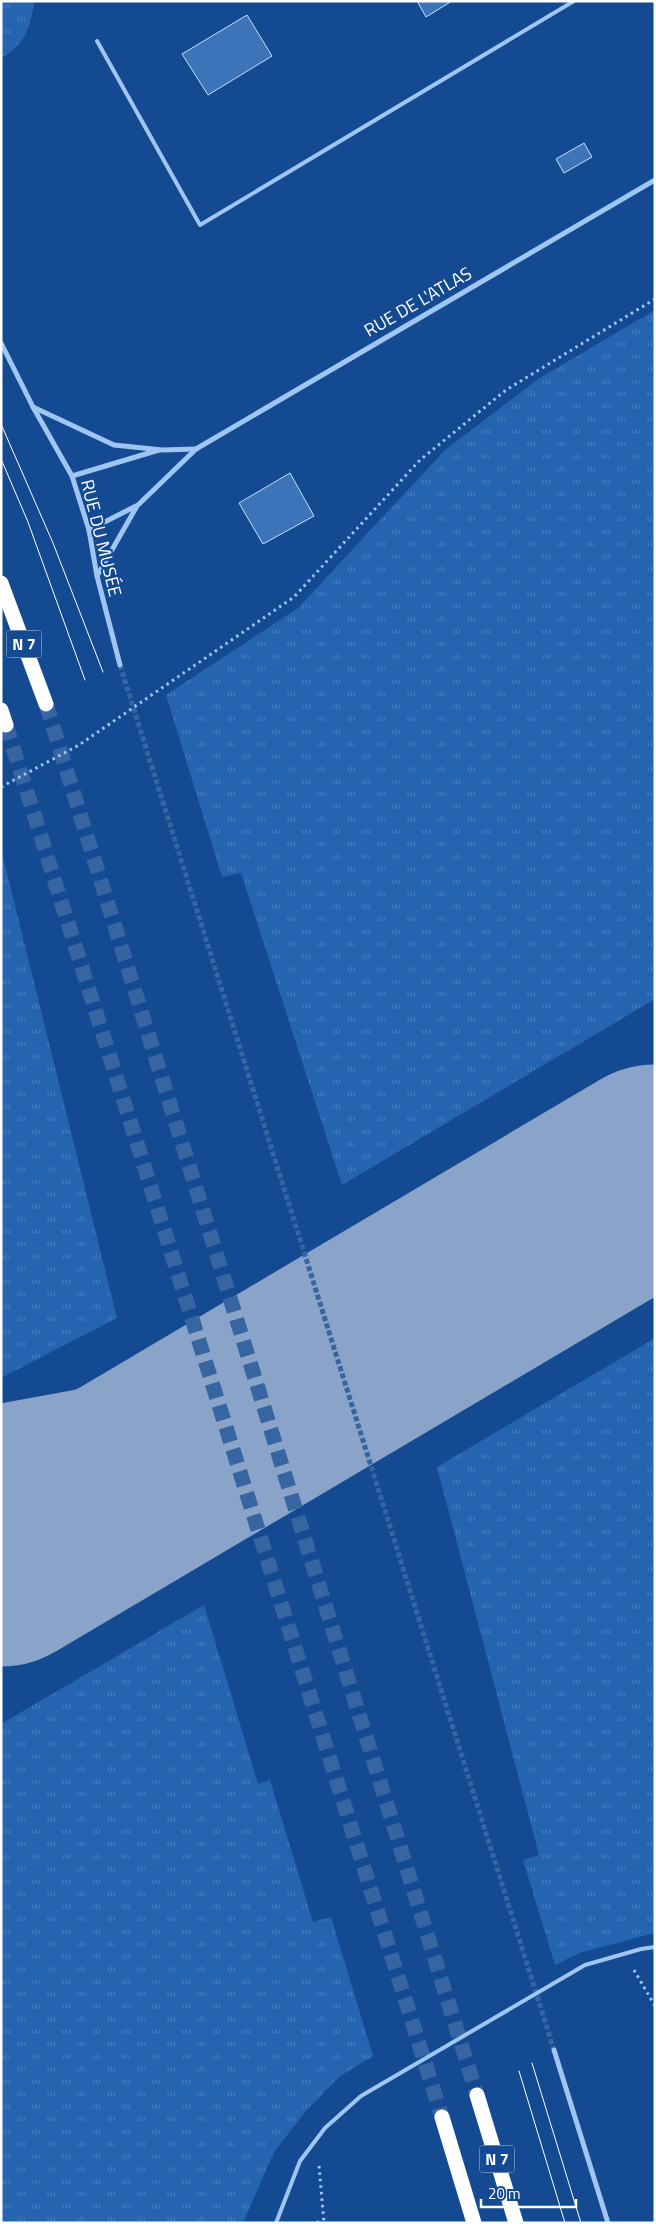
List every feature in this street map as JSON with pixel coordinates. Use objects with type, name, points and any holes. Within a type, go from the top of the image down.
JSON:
[{"type":"highway","name":"N 7","points":[[1,583],[46,704]]},
{"type":"highway","name":"N 7","points":[[477,2095],[516,2223]]},
{"type":"highway","name":"N 7","points":[[442,2117],[474,2223]]},
{"type":"street","name":"RUE DE L'ATLAS","points":[[97,576],[137,506],[196,449],[654,180]]},
{"type":"street","name":"RUE DU MUSÉE","points":[[1,343],[33,407],[72,476],[89,530],[97,576],[120,665]]},
{"type":"street","name":"RUE DE L'ATLAS","points":[[33,407],[114,445],[162,450],[196,449]]},
{"type":"street","name":"RUE DE L'ATLAS","points":[[72,476],[162,450]]},
{"type":"street","name":"RUE DE L'ATLAS","points":[[89,530],[137,506]]},
{"type":"street","points":[[554,2050],[608,2223]]},
{"type":"lane","points":[[97,41],[200,225],[574,1]]},
{"type":"lane","points":[[276,2223],[300,2161],[326,2128],[361,2096],[585,1966],[655,1947]]},
{"type":"path","points":[[1,787],[79,745],[294,597],[420,460],[506,390],[655,299]]},
{"type":"path","points":[[624,1954],[655,2006]]},
{"type":"path","points":[[316,2140],[324,2223]]},
{"type":"green space","points":[[1,1],[34,2],[31,20],[21,42],[1,58]]},
{"type":"green space","points":[[655,310],[655,999],[342,1185],[241,873],[222,877],[166,695],[298,608],[445,450],[538,379]]},
{"type":"green space","points":[[1,849],[117,1318],[1,1378]]},
{"type":"green space","points":[[655,1338],[655,1933],[579,1953],[555,1965],[523,1860],[539,1855],[437,1467]]},
{"type":"green space","points":[[204,1605],[258,1784],[270,1780],[313,1922],[331,1917],[373,2056],[339,2077],[305,2112],[274,2152],[243,2223],[1,2223],[1,1724]]},
{"type":"building","points":[[417,1],[452,1],[426,17]]},
{"type":"building","points":[[247,15],[272,56],[208,95],[182,54]]},
{"type":"building","points":[[584,143],[592,157],[564,173],[556,159]]},
{"type":"building","points":[[290,473],[314,516],[263,544],[239,503]]},
{"type":"taxiway","points":[[1,1447],[83,1432],[273,1377],[466,1284]]},
{"type":"runway","points":[[1,1559],[655,1172]]},
{"type":"tunnel","points":[[120,665],[554,2050]]},
{"type":"tunnel","points":[[46,704],[477,2095]]},
{"type":"tunnel","points":[[6,725],[442,2117]]},
{"type":"tram line","points":[[1,424],[53,543],[103,672]]},
{"type":"tram line","points":[[1,459],[28,522],[85,680]]},
{"type":"tram line","points":[[532,2063],[581,2223]]},
{"type":"tram line","points":[[519,2071],[565,2223]]}]
